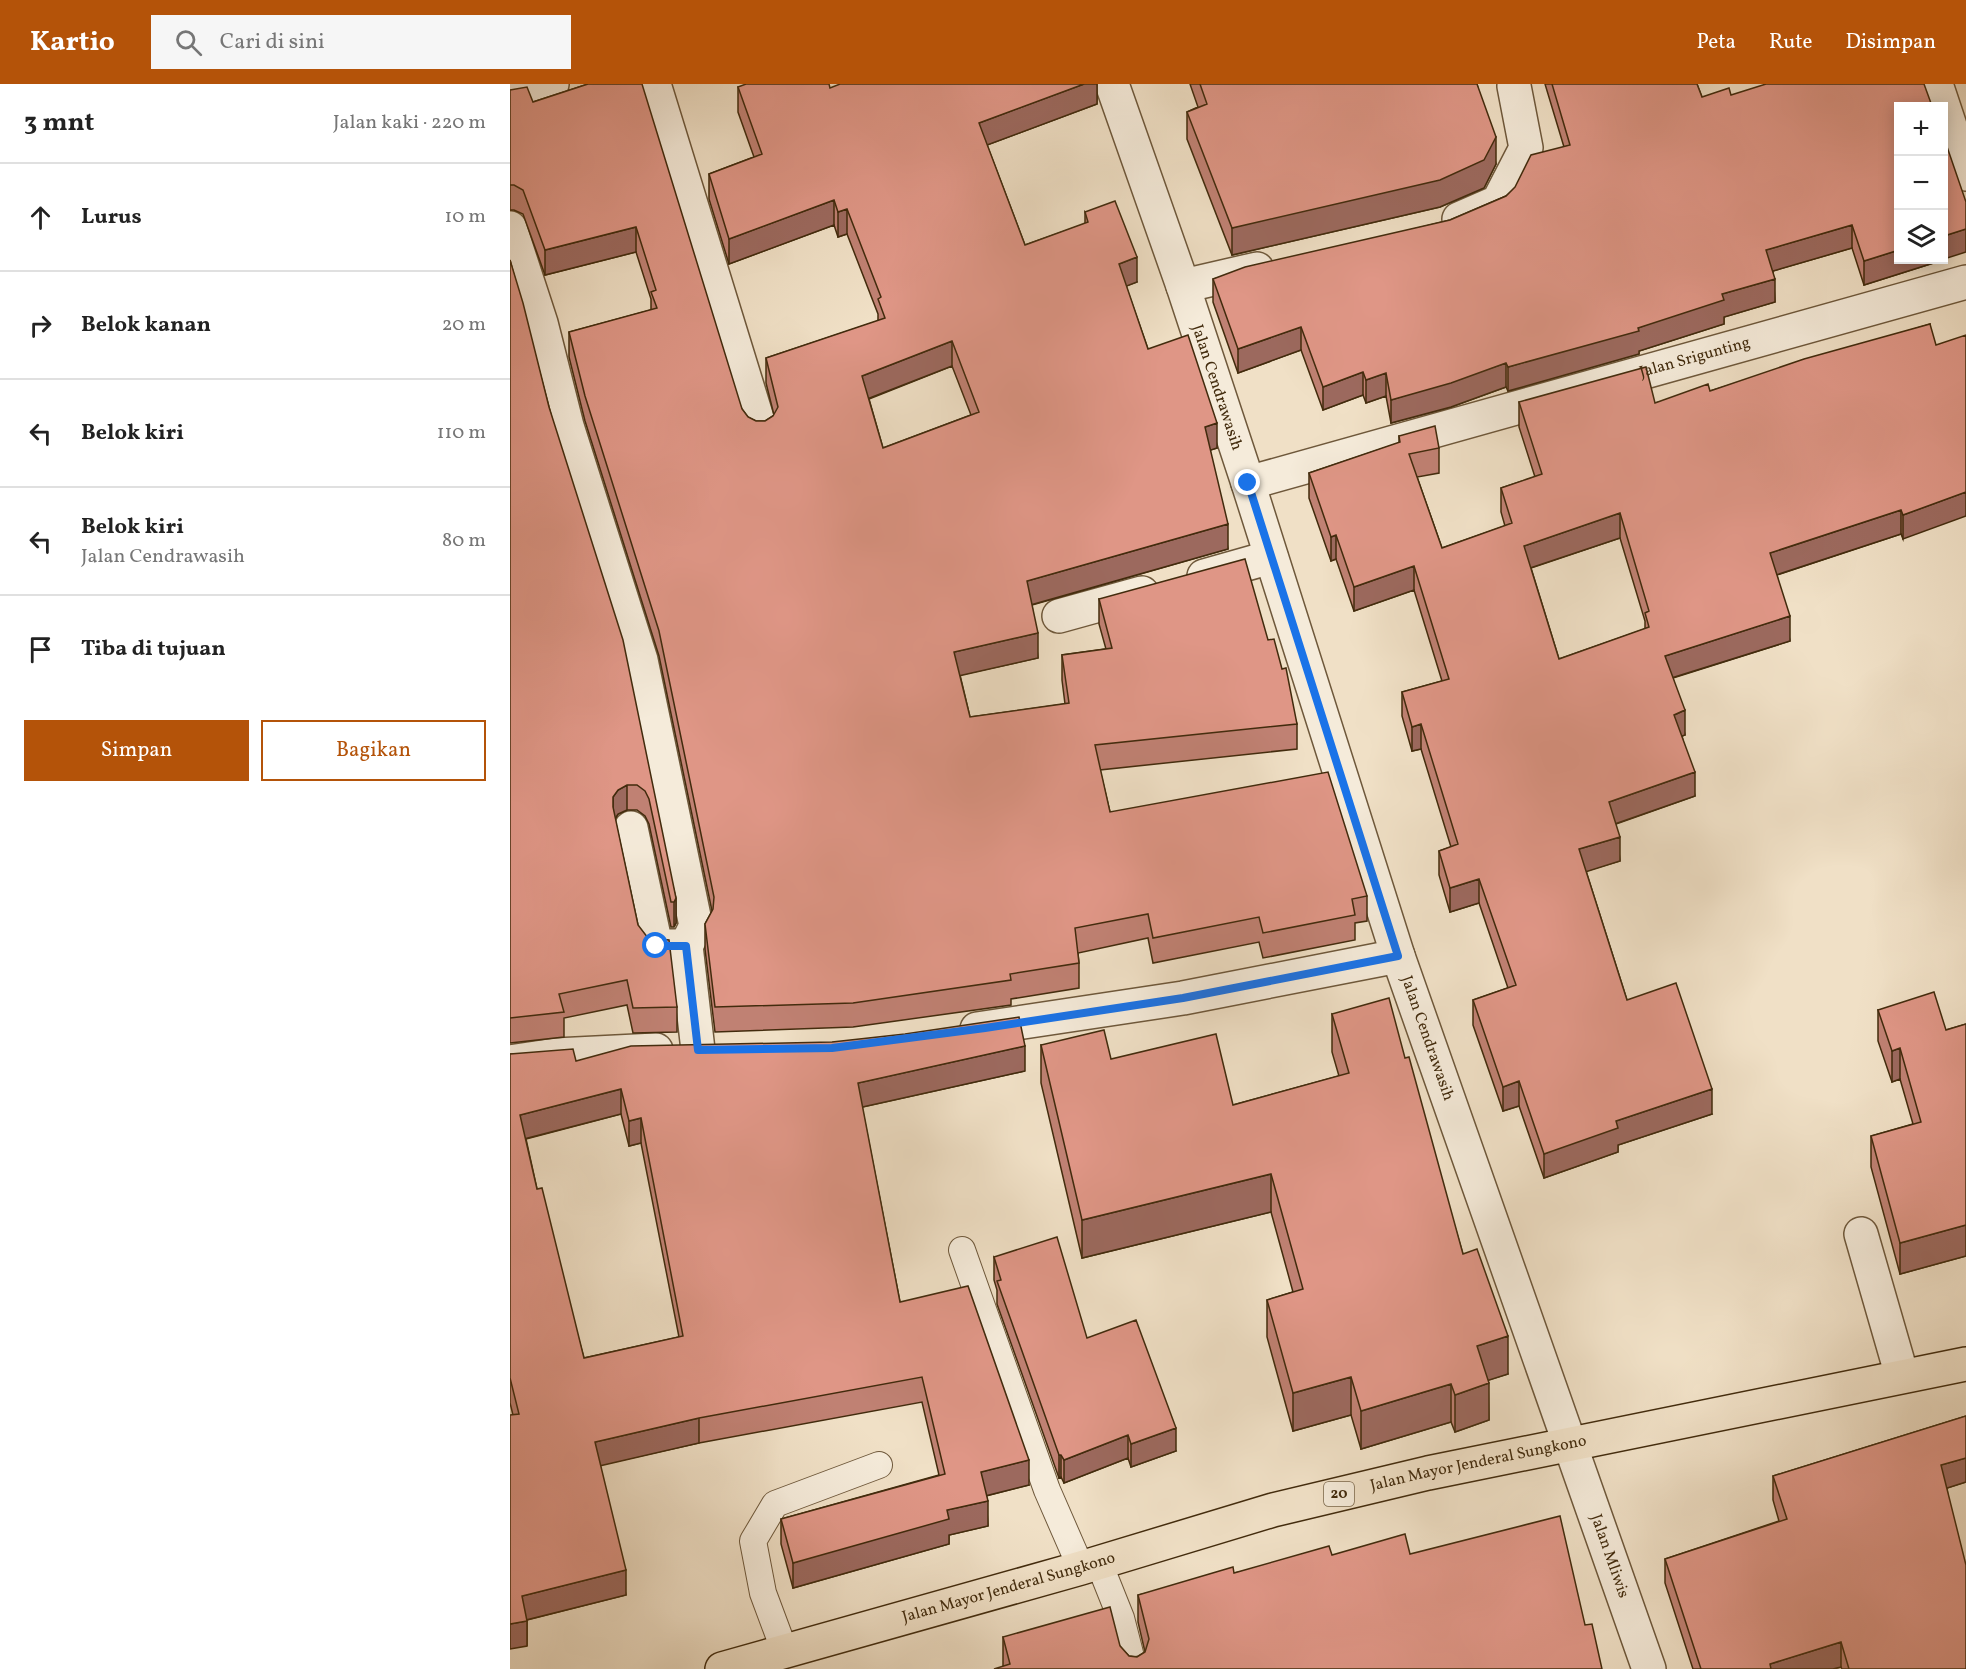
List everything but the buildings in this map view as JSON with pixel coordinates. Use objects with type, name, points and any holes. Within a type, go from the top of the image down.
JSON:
[{"type":"highway","name":"Jalan Mayor Jenderal Sungkono","points":[[723,1669],[1090,1566],[1144,1547],[1273,1510],[1428,1473],[1966,1364]]},
{"type":"street","points":[[510,98],[552,84]]},
{"type":"street","points":[[654,84],[760,428]]},
{"type":"street","name":"Jalan Cendrawasih","points":[[1112,84],[1183,286],[1248,483],[1398,956],[1569,1444]]},
{"type":"street","points":[[1936,84],[1966,174]]},
{"type":"street","points":[[1434,227],[1498,202],[1526,148],[1514,86]]},
{"type":"street","points":[[510,228],[541,323],[567,426],[641,660],[696,926],[686,946],[698,1050]]},
{"type":"street","points":[[1183,286],[1286,262]]},
{"type":"street","name":"Jalan Srigunting","points":[[1248,483],[1966,282]]},
{"type":"street","points":[[1059,616],[1271,557]]},
{"type":"street","points":[[631,828],[656,946],[686,946]]},
{"type":"street","points":[[950,1033],[1183,998],[1398,956]]},
{"type":"street","points":[[510,1062],[566,1054],[732,1049]]},
{"type":"street","points":[[1861,1234],[1902,1377]]},
{"type":"street","name":"Jalan Mliwis","points":[[1569,1444],[1649,1669]]},
{"type":"lane","points":[[962,1250],[1047,1490],[1121,1618],[1134,1669]]},
{"type":"lane","points":[[785,1652],[763,1593],[753,1541],[775,1504],[879,1465]]},
{"type":"route","points":[[656,946],[686,946],[698,1050],[832,1048],[985,1028],[1183,998],[1398,956],[1248,483]]}]
